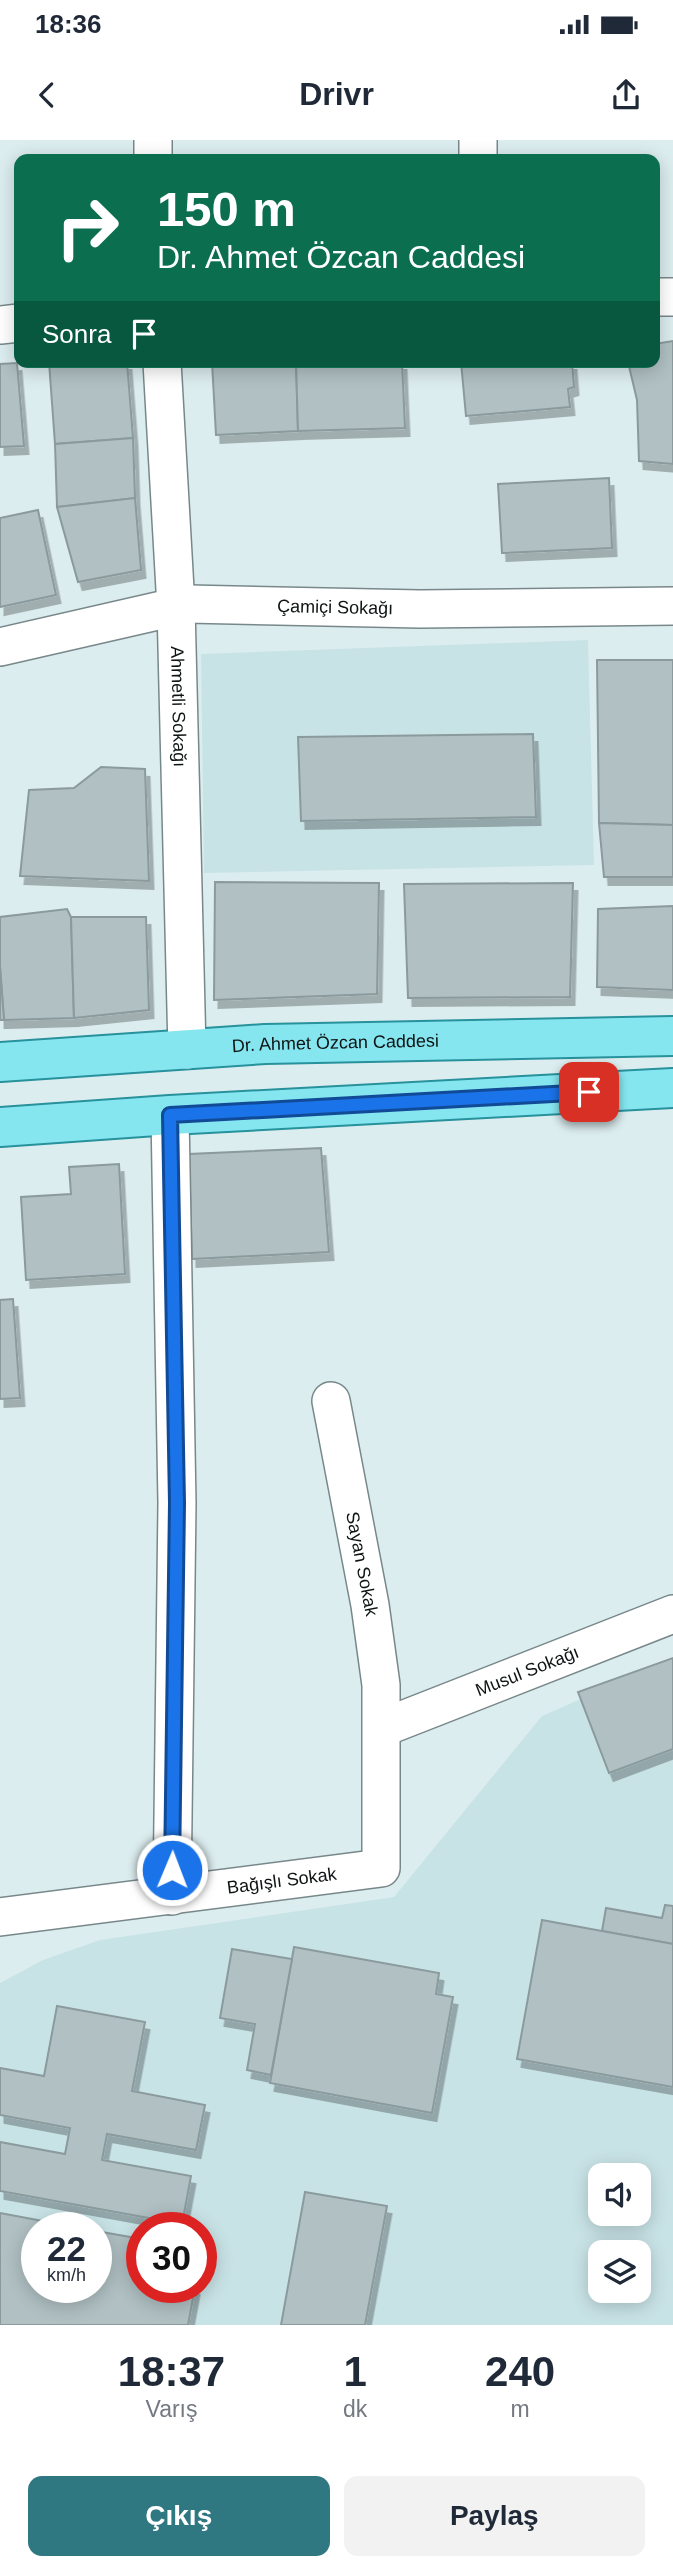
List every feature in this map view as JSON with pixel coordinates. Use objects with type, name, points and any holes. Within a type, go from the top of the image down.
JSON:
[{"type":"main road","name":"Dr. Ahmet Özcan Caddesi","points":[[0,1062],[265,1044],[673,1036]]},
{"type":"main road","points":[[0,1127],[170,1115],[673,1088]]},
{"type":"street","name":"Ahmetli Sokağı","points":[[162,368],[176,607],[187,1049]]},
{"type":"street","name":"Çamiçi Sokağı","points":[[0,647],[188,604],[420,609],[673,606]]},
{"type":"street","points":[[170,1115],[177,1503],[172,1896]]},
{"type":"street","name":"Sayan Sokak","points":[[331,1401],[376,1641],[382,1728]]},
{"type":"street","name":"Musul Sokağı","points":[[382,1728],[673,1614]]},
{"type":"street","name":"Bağışlı Sokak","points":[[0,1917],[381,1868],[382,1728]]},
{"type":"street","points":[[0,1943],[65,1910]]},
{"type":"shaded area","points":[[588,640],[594,865],[204,873],[201,654]]},
{"type":"shaded area","points":[[673,1659],[673,2325],[0,2325],[0,1983],[43,1960],[100,1940],[394,1897],[542,1716]]},
{"type":"building","points":[[673,341],[673,464],[639,461],[637,400],[629,368],[660,368],[660,343]]},
{"type":"building","points":[[14,363],[14,368],[17,368],[24,446],[0,447],[0,364]]},
{"type":"building","points":[[49,368],[127,368],[133,438],[55,444]]},
{"type":"building","points":[[212,368],[296,368],[298,431],[216,435]]},
{"type":"building","points":[[296,368],[402,368],[405,428],[298,431]]},
{"type":"building","points":[[462,368],[572,368],[574,387],[568,389],[570,407],[466,416]]},
{"type":"building","points":[[133,438],[135,498],[57,507],[55,444]]},
{"type":"building","points":[[609,478],[612,548],[502,553],[498,484]]},
{"type":"building","points":[[135,498],[141,570],[78,582],[57,507]]},
{"type":"building","points":[[38,510],[56,595],[0,607],[0,518]]},
{"type":"building","points":[[597,660],[673,660],[673,825],[599,823]]},
{"type":"building","points":[[533,734],[536,817],[301,821],[298,737]]},
{"type":"building","points":[[101,767],[145,769],[149,881],[20,876],[29,790],[74,788]]},
{"type":"building","points":[[599,823],[673,825],[673,877],[604,877]]},
{"type":"building","points":[[215,882],[379,883],[377,994],[214,1000]]},
{"type":"building","points":[[573,883],[570,997],[408,998],[404,884]]},
{"type":"building","points":[[673,906],[673,990],[597,987],[598,909]]},
{"type":"building","points":[[67,909],[71,917],[74,1018],[4,1020],[0,917]]},
{"type":"building","points":[[71,917],[146,917],[149,1010],[74,1018]]},
{"type":"building","points":[[0,967],[4,1020],[0,1020]]},
{"type":"building","points":[[321,1148],[329,1252],[192,1259],[189,1154]]},
{"type":"building","points":[[119,1164],[125,1274],[26,1280],[21,1197],[71,1194],[69,1167]]},
{"type":"building","points":[[13,1299],[20,1398],[0,1399],[0,1300]]},
{"type":"building","points":[[673,1658],[673,1749],[609,1773],[578,1692]]},
{"type":"building","points":[[665,1905],[673,1906],[673,1944],[602,1931],[606,1908],[662,1918]]},
{"type":"building","points":[[542,1920],[673,1944],[673,2087],[517,2059]]},
{"type":"building","points":[[294,1947],[439,1973],[436,1994],[453,1997],[432,2113],[270,2083]]},
{"type":"building","points":[[232,1949],[292,1959],[271,2075],[247,2070],[255,2024],[220,2018]]},
{"type":"building","points":[[57,2006],[145,2022],[132,2091],[205,2105],[196,2150],[107,2134],[102,2160],[191,2176],[184,2212],[126,2214],[0,2191],[0,2142],[65,2154],[70,2128],[0,2115],[0,2068],[44,2076]]},
{"type":"building","points":[[305,2192],[387,2206],[365,2325],[281,2325]]},
{"type":"building","points":[[0,2213],[21,2217],[21,2303],[112,2303],[112,2234],[126,2236],[126,2303],[192,2303],[188,2325],[0,2325]]},
{"type":"route","points":[[172,1870],[177,1503],[170,1115],[589,1092]]}]
